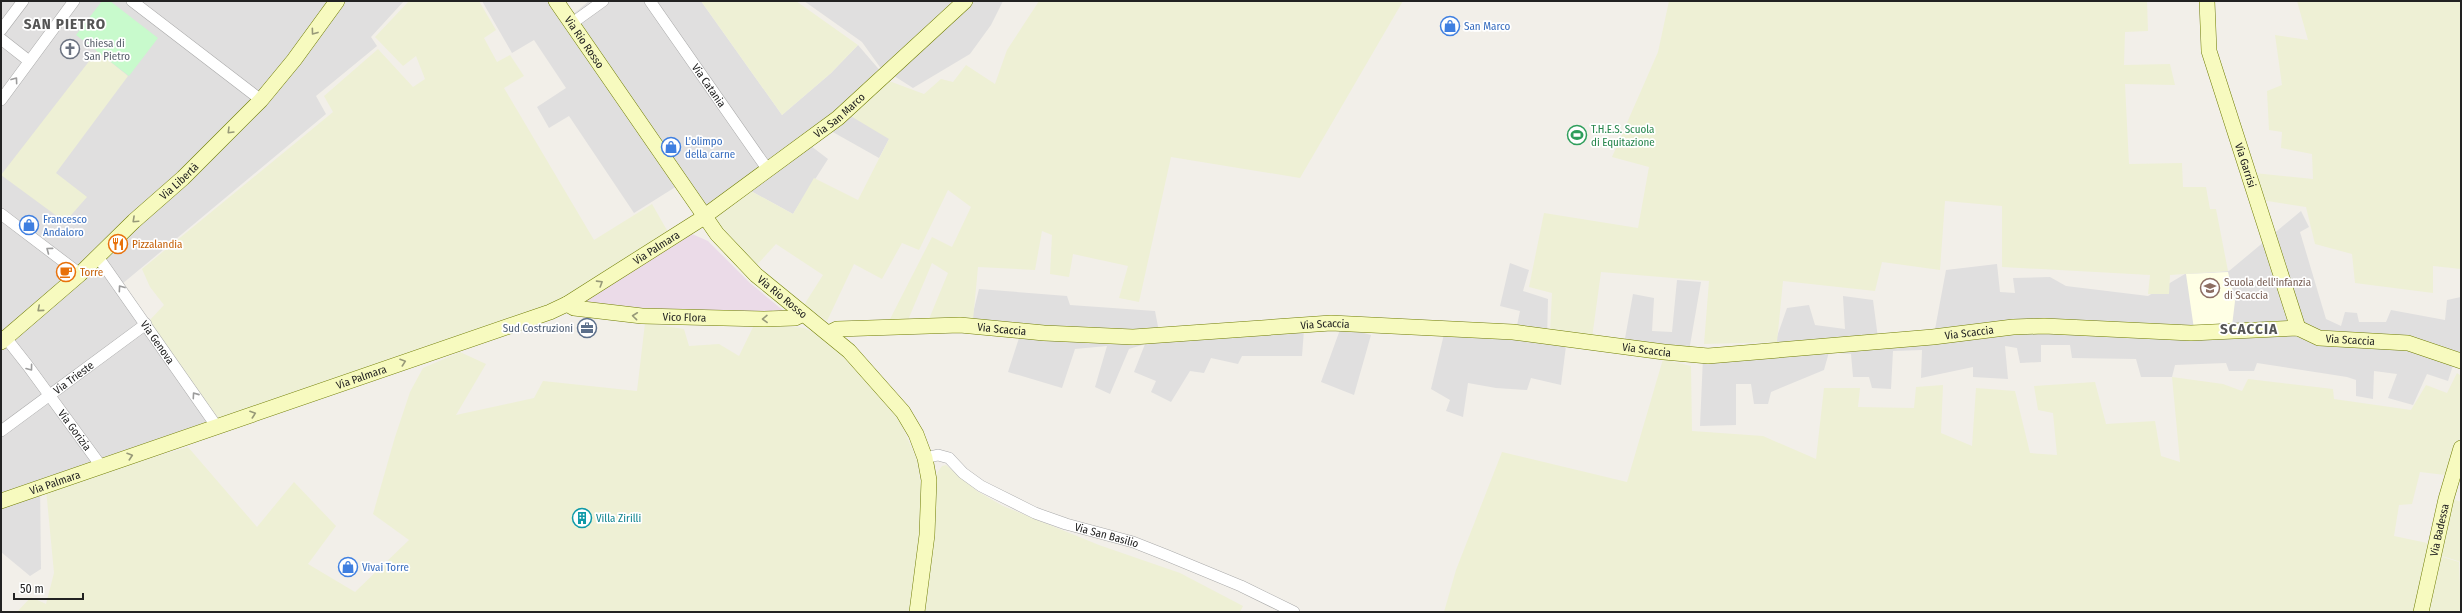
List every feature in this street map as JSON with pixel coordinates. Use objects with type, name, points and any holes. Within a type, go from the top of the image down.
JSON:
[{"type":"street","points":[[1,30],[23,1]]},
{"type":"street","points":[[1,100],[74,1]]},
{"type":"street","points":[[132,1],[261,100]]},
{"type":"street","name":"Via Libertà","points":[[3,340],[80,274],[134,221],[183,178],[261,100],[294,60],[337,1]]},
{"type":"street","name":"Via Rio Rosso","points":[[556,1],[704,217],[756,275],[803,314],[829,333],[849,351],[903,412],[916,434],[925,458],[929,480],[930,502],[917,612]]},
{"type":"street","points":[[571,24],[603,1]]},
{"type":"street","name":"Via Catania","points":[[650,1],[768,170]]},
{"type":"street","name":"Via San Marco","points":[[704,217],[838,118],[966,1]]},
{"type":"street","name":"Via Garrisi","points":[[2207,1],[2209,51],[2298,328]]},
{"type":"street","points":[[1,39],[29,61]]},
{"type":"street","points":[[1,214],[80,274]]},
{"type":"street","name":"Via Palmara","points":[[1,501],[550,312],[567,304],[704,217]]},
{"type":"street","name":"Via Genova","points":[[98,257],[217,427]]},
{"type":"street","name":"Vico Flora","points":[[567,304],[574,308],[642,316],[764,319],[795,318],[803,314]]},
{"type":"street","name":"Via Scaccia","points":[[829,333],[837,329],[960,325],[1052,334],[1133,337],[1331,323],[1513,332],[1664,352],[1708,356],[1933,337],[2013,327],[2044,326],[2190,333],[2298,328],[2319,338],[2408,343],[2461,361]]},
{"type":"street","name":"Via Trieste","points":[[1,431],[146,324]]},
{"type":"street","name":"Via Gorizia","points":[[3,340],[50,395],[101,466]]},
{"type":"street","name":"Via Badessa","points":[[2421,612],[2446,499],[2461,448]]},
{"type":"street","name":"Via San Basilio","points":[[925,458],[938,455],[949,458],[963,473],[981,486],[1035,513],[1066,524],[1133,542],[1166,554],[1242,586],[1294,612]]},
{"type":"shaded area","points":[[1,1],[404,1],[371,37],[377,46],[316,96],[326,114],[116,289],[211,423],[40,481],[41,569],[30,576],[1,552]]},
{"type":"shaded area","points":[[409,1],[479,1],[496,30],[484,38],[497,62],[510,55],[524,76],[504,88],[594,240],[652,204],[668,232],[565,300],[220,421],[149,321],[164,305],[150,287],[142,269],[333,112],[324,96],[378,49],[413,87],[425,79],[416,56],[403,66],[375,37]]},
{"type":"shaded area","points":[[482,1],[551,1],[565,21],[589,1],[701,1],[782,115],[831,73],[858,45],[889,81],[889,139],[879,158],[831,131],[811,146],[828,159],[793,214],[749,190],[704,207],[685,181],[634,213],[569,116],[549,128],[537,107],[566,88],[534,40],[512,53]]},
{"type":"shaded area","points":[[701,1],[796,1],[858,45],[831,73],[782,115]]},
{"type":"shaded area","points":[[804,1],[959,1],[882,70],[862,42]]},
{"type":"shaded area","points":[[970,1],[1003,1],[991,25],[970,54],[913,88],[891,74]]},
{"type":"shaded area","points":[[1039,1],[1403,1],[1300,178],[1171,157],[1139,302],[1119,298],[1128,266],[1073,254],[1069,277],[1050,274],[1052,235],[1042,231],[1035,270],[978,267],[973,320],[929,319],[948,273],[932,263],[908,320],[888,323],[932,237],[952,247],[971,207],[948,190],[919,250],[902,243],[882,279],[854,264],[827,321],[804,305],[823,275],[776,244],[755,267],[739,251],[715,220],[717,214],[749,190],[793,214],[814,178],[858,200],[889,139],[849,115],[889,81],[924,94],[941,79],[953,82],[966,65],[995,84],[1007,50]]},
{"type":"shaded area","points":[[1669,1],[2147,1],[2148,31],[2125,32],[2124,65],[2170,64],[2175,85],[2125,84],[2129,164],[2182,163],[2183,187],[2206,187],[2210,209],[2216,209],[2228,271],[2170,275],[2169,294],[2148,294],[2150,275],[2002,267],[2002,206],[1945,201],[1940,270],[1882,262],[1875,291],[1783,281],[1777,342],[1704,344],[1709,281],[1601,272],[1592,338],[1550,333],[1552,293],[1529,287],[1544,213],[1638,228],[1649,167],[1612,157],[1658,52]]},
{"type":"shaded area","points":[[2297,1],[2461,1],[2461,269],[2433,266],[2433,293],[2355,283],[2352,254],[2315,244],[2306,207],[2261,200],[2254,173],[2313,179],[2312,154],[2281,148],[2282,132],[2269,130],[2267,91],[2282,85],[2275,35],[2308,40]]},
{"type":"shaded area","points":[[97,51],[128,76],[56,173],[87,197],[65,222],[1,175]]},
{"type":"shaded area","points":[[2301,211],[2309,227],[2300,232],[2326,319],[2341,326],[2345,312],[2357,313],[2359,322],[2386,322],[2391,310],[2445,320],[2447,300],[2461,297],[2461,365],[2454,362],[2448,381],[2427,374],[2413,405],[2388,398],[2397,374],[2374,371],[2373,399],[2356,396],[2356,380],[2347,377],[2257,363],[2254,371],[2229,371],[2226,363],[2175,365],[2172,377],[2141,377],[2136,359],[2072,358],[2070,345],[2041,345],[2041,362],[2020,363],[2017,348],[2005,346],[2008,379],[1973,377],[1973,367],[1921,378],[1922,350],[1893,351],[1891,389],[1872,388],[1869,377],[1853,377],[1851,354],[1829,352],[1824,370],[1771,392],[1768,404],[1754,404],[1751,384],[1736,384],[1736,425],[1700,426],[1703,357],[1773,348],[1787,308],[1809,305],[1815,325],[1845,329],[1843,296],[1873,300],[1878,338],[1933,340],[1946,270],[1997,264],[2000,292],[2015,293],[2013,278],[2050,277],[2066,286],[2148,296],[2185,274],[2229,271]]},
{"type":"shaded area","points":[[692,234],[708,241],[750,283],[785,312],[773,310],[765,315],[579,305],[676,241]]},
{"type":"shaded area","points":[[1510,263],[1529,270],[1523,291],[1548,299],[1547,340],[1566,346],[1561,385],[1531,378],[1527,390],[1496,388],[1468,383],[1463,417],[1446,411],[1450,400],[1431,389],[1444,334],[1514,340],[1520,311],[1500,306]]},
{"type":"shaded area","name":"Scuola dell'infanzia di Scaccia","points":[[2228,272],[2235,301],[2232,326],[2228,326],[2224,323],[2216,324],[2215,328],[2194,329],[2186,274]]},
{"type":"shaded area","points":[[1677,280],[1701,282],[1689,351],[1624,344],[1633,294],[1654,298],[1652,331],[1672,332]]},
{"type":"shaded area","points":[[979,289],[1067,296],[1070,305],[1155,311],[1160,337],[1304,330],[1302,356],[1242,356],[1238,364],[1211,358],[1204,373],[1190,371],[1171,402],[1151,392],[1156,381],[1134,372],[1145,344],[1129,349],[1110,394],[1095,387],[1107,346],[1075,349],[1062,388],[1008,372],[1019,338],[970,325]]},
{"type":"shaded area","points":[[645,323],[684,329],[689,346],[719,344],[739,356],[755,323],[804,328],[824,337],[844,355],[898,417],[917,460],[923,501],[911,612],[17,612],[31,597],[46,604],[54,573],[46,489],[188,447],[257,527],[294,482],[336,526],[308,564],[355,592],[409,540],[373,514],[395,437],[410,392],[423,368],[460,352],[486,364],[456,415],[534,398],[543,381],[637,391]]},
{"type":"shaded area","points":[[1341,327],[1371,335],[1354,395],[1321,382]]},
{"type":"shaded area","points":[[1663,359],[1691,366],[1692,431],[1763,436],[1816,459],[1824,388],[1860,388],[1858,407],[1914,408],[1916,387],[1943,385],[1941,433],[1972,446],[1976,388],[2015,391],[2030,453],[2057,455],[2053,413],[2038,410],[2034,386],[2095,382],[2106,424],[2155,421],[2161,456],[2180,462],[2172,377],[2223,384],[2242,391],[2248,379],[2333,389],[2334,399],[2411,410],[2426,385],[2447,393],[2457,373],[2461,376],[2461,436],[2445,475],[2420,472],[2412,504],[2399,505],[2394,536],[2432,544],[2417,612],[1444,612],[1456,570],[1502,452],[1627,482]]},
{"type":"shaded area","points":[[946,465],[977,491],[1003,506],[1099,545],[1180,573],[1243,606],[1240,612],[923,612],[934,536],[937,473],[942,466]]},
{"type":"shaded area","points":[[2453,499],[2461,502],[2461,562],[2439,555]]},
{"type":"shaded area","points":[[2439,556],[2459,562],[2461,612],[2427,612]]},
{"type":"green space","points":[[102,1],[110,1],[158,38],[129,76],[76,35]]},
{"type":"place","name":"San Marco","points":[[1450,26]]},
{"type":"place","name":"Chiesa di San Pietro","points":[[70,49]]},
{"type":"place","name":"T.H.E.S. Scuola di Equitazione","points":[[1577,135]]},
{"type":"place","name":"L'olimpo della carne","points":[[671,147]]},
{"type":"place","name":"Francesco Andaloro","points":[[29,225]]},
{"type":"place","name":"Pizzalandia","points":[[118,244]]},
{"type":"place","name":"Torre","points":[[66,272]]},
{"type":"place","name":"Scuola dell'infanzia di Scaccia","points":[[2210,288]]},
{"type":"place","name":"Sud Costruzioni","points":[[587,328]]},
{"type":"place","name":"Villa Zirilli","points":[[582,518]]},
{"type":"place","name":"Vivai Torre","points":[[348,567]]},
{"type":"district","name":"SAN PIETRO","points":[[65,24]]},
{"type":"district","name":"SCACCIA","points":[[2249,329]]}]
